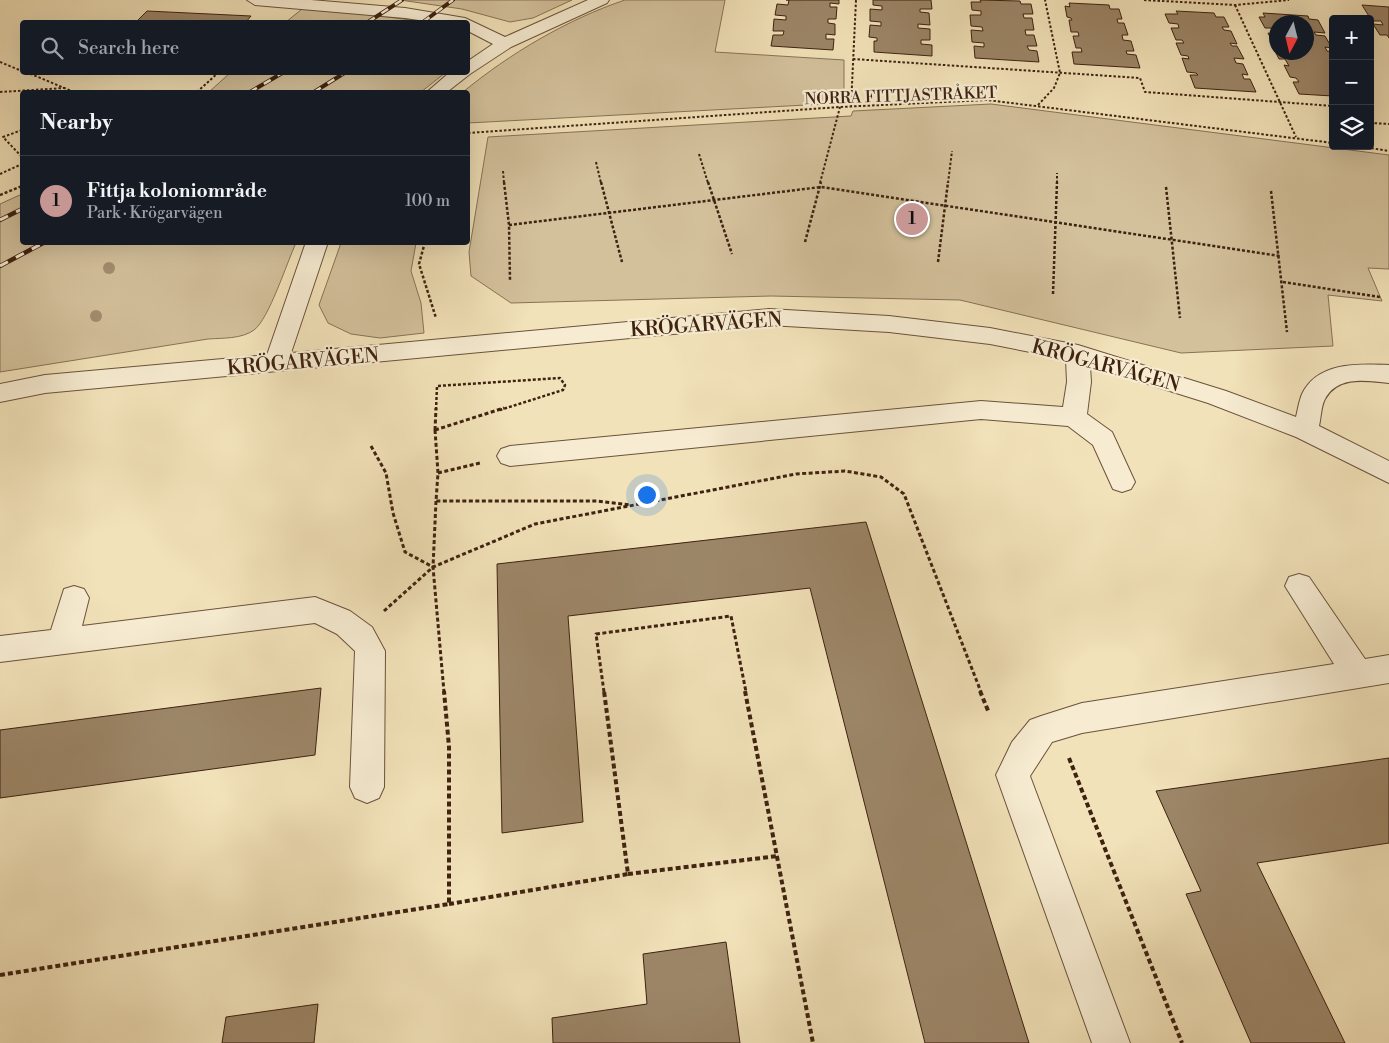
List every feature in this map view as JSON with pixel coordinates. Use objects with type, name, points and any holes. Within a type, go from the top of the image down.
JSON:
[{"type":"street","points":[[254,0],[406,13],[447,20]]},
{"type":"street","points":[[470,68],[505,43],[601,0]]},
{"type":"street","points":[[470,26],[505,43]]},
{"type":"street","points":[[439,90],[458,75]]},
{"type":"street","points":[[276,363],[298,293],[316,245]]},
{"type":"street","name":"KRÖGARVÄGEN","points":[[0,393],[46,384],[769,317],[889,324],[990,336],[1078,353],[1217,397],[1305,430],[1389,473]]},
{"type":"street","points":[[1074,417],[1079,382],[1078,353]]},
{"type":"street","points":[[1305,430],[1314,395],[1332,378],[1350,372],[1389,374]]},
{"type":"street","points":[[510,456],[981,410],[1074,417],[1103,439],[1122,482]]},
{"type":"street","points":[[1299,586],[1374,672]]},
{"type":"street","points":[[63,640],[74,598]]},
{"type":"street","points":[[0,648],[315,610],[331,615],[345,623],[366,641],[370,652],[367,787]]},
{"type":"street","points":[[1111,1043],[1013,775],[1024,753],[1041,731],[1082,718],[1374,672]]},
{"type":"path","points":[[851,106],[856,0]]},
{"type":"path","points":[[1038,105],[1054,88],[1060,72],[1045,0]]},
{"type":"path","points":[[1144,0],[1235,5],[1289,0]]},
{"type":"path","points":[[1235,5],[1296,138]]},
{"type":"path","points":[[853,59],[1140,78],[1145,92],[1329,106]]},
{"type":"path","points":[[0,62],[20,70]]},
{"type":"path","points":[[32,75],[69,90]]},
{"type":"path","points":[[199,90],[216,75]]},
{"type":"path","points":[[32,90],[64,88]]},
{"type":"path","points":[[0,92],[20,91]]},
{"type":"path","name":"NORRA FITTJASTRÅKET","points":[[470,133],[851,106],[987,100],[1329,142]]},
{"type":"path","points":[[805,242],[821,187],[840,107]]},
{"type":"path","points":[[1374,123],[1389,124]]},
{"type":"path","points":[[3,137],[20,131]]},
{"type":"path","points":[[0,134],[20,155]]},
{"type":"path","points":[[1374,149],[1389,151]]},
{"type":"path","points":[[938,262],[952,151]]},
{"type":"path","points":[[699,154],[732,254]]},
{"type":"path","points":[[596,162],[622,262]]},
{"type":"path","points":[[0,174],[20,165]]},
{"type":"path","points":[[502,171],[509,225],[510,280]]},
{"type":"path","points":[[1053,294],[1057,222],[1057,173]]},
{"type":"path","points":[[0,195],[20,187]]},
{"type":"path","points":[[509,225],[821,187],[1280,256]]},
{"type":"path","points":[[1166,187],[1180,318]]},
{"type":"path","points":[[1271,191],[1283,282],[1287,332]]},
{"type":"path","points":[[424,245],[419,264],[437,320]]},
{"type":"path","points":[[1283,282],[1380,297]]},
{"type":"path","points":[[435,430],[437,386]]},
{"type":"path","points":[[371,446],[386,474],[393,513],[405,552],[433,567]]},
{"type":"path","points":[[438,473],[510,456]]},
{"type":"path","points":[[433,567],[534,524],[796,474],[845,471],[881,477],[904,494],[989,713]]},
{"type":"path","points":[[436,501],[433,567],[449,747],[449,904]]},
{"type":"path","points":[[628,874],[596,634],[730,616],[813,1043]]},
{"type":"path","points":[[1066,750],[1182,1043]]},
{"type":"path","points":[[0,975],[628,874],[778,856]]},
{"type":"shaded area","points":[[400,0],[572,0],[533,18],[510,22],[462,9]]},
{"type":"shaded area","points":[[625,0],[725,0],[715,52],[844,60],[844,103],[470,123],[470,90],[466,90],[519,51],[561,27]]},
{"type":"shaded area","points":[[302,9],[350,12],[411,20],[288,20]]},
{"type":"shaded area","points":[[228,75],[442,75],[424,90],[211,90]]},
{"type":"shaded area","points":[[991,104],[1329,147],[1329,150],[1350,150],[1389,155],[1389,269],[1368,268],[1382,301],[1328,295],[1333,346],[1181,353],[960,300],[771,296],[511,303],[471,276],[469,252],[488,137],[851,116],[853,111]]},
{"type":"shaded area","points":[[20,195],[20,245],[295,245],[266,314],[260,324],[249,333],[0,372],[0,204]]},
{"type":"shaded area","points":[[340,245],[416,245],[411,271],[421,303],[424,333],[380,338],[351,334],[328,323],[319,305]]},
{"type":"building","points":[[789,0],[839,0],[839,4],[830,3],[830,7],[837,7],[836,19],[828,19],[828,23],[835,24],[835,35],[826,34],[826,39],[834,39],[833,50],[771,46],[773,35],[783,35],[784,31],[773,31],[774,19],[786,20],[786,16],[775,15],[777,4],[788,5]]},
{"type":"building","points":[[873,0],[931,0],[932,9],[920,9],[920,12],[929,13],[930,25],[918,24],[918,28],[930,29],[930,40],[921,40],[921,44],[932,45],[932,56],[874,52],[874,41],[877,41],[877,38],[869,37],[870,25],[881,26],[881,22],[870,21],[870,9],[882,10],[882,6],[873,5]]},
{"type":"building","points":[[980,0],[1020,1],[1021,4],[1031,4],[1033,14],[1023,14],[1024,18],[1032,18],[1034,30],[1025,30],[1026,35],[1034,35],[1037,46],[1027,46],[1029,50],[1037,51],[1039,62],[975,58],[974,46],[984,47],[984,43],[972,42],[971,30],[983,31],[982,27],[971,26],[970,15],[981,15],[981,11],[972,10],[971,2],[981,2]]},
{"type":"building","points":[[1069,3],[1109,5],[1110,9],[1119,9],[1122,19],[1117,19],[1118,23],[1124,23],[1128,35],[1122,35],[1123,40],[1131,41],[1134,51],[1126,51],[1127,54],[1136,55],[1140,68],[1074,64],[1072,52],[1082,52],[1081,48],[1076,48],[1073,36],[1079,36],[1078,32],[1071,32],[1069,20],[1072,20],[1067,17],[1065,6],[1070,7]]},
{"type":"building","points":[[1362,5],[1389,7],[1389,38],[1387,35],[1380,35],[1374,26],[1383,25],[1381,21],[1374,21],[1374,15],[1368,15]]},
{"type":"building","points":[[147,11],[251,16],[248,20],[138,20]]},
{"type":"building","points":[[1176,11],[1214,13],[1216,17],[1224,17],[1229,27],[1222,27],[1224,30],[1231,31],[1237,44],[1230,43],[1232,46],[1237,46],[1244,59],[1234,58],[1236,63],[1243,64],[1248,75],[1242,74],[1244,79],[1250,79],[1256,92],[1195,88],[1190,75],[1198,75],[1187,72],[1182,58],[1189,59],[1188,56],[1181,55],[1176,43],[1184,43],[1182,40],[1176,40],[1171,28],[1179,28],[1178,24],[1169,23],[1165,14],[1178,14]]},
{"type":"building","points":[[1263,13],[1293,15],[1269,15],[1269,28],[1265,28],[1259,17],[1265,17]]},
{"type":"building","points":[[1314,20],[1318,20],[1325,33],[1314,32]]},
{"type":"building","points":[[1314,32],[1316,35],[1325,36],[1329,43],[1329,48],[1325,47],[1329,51],[1329,96],[1299,94],[1293,82],[1299,82],[1296,78],[1290,77],[1284,65],[1289,66],[1286,60],[1314,60]]},
{"type":"building","points":[[866,522],[1029,1043],[925,1043],[810,588],[568,616],[583,822],[502,833],[497,564]]},
{"type":"building","points":[[321,688],[315,755],[0,798],[0,730]]},
{"type":"building","points":[[1389,758],[1389,843],[1257,863],[1345,1043],[1251,1043],[1186,894],[1201,891],[1156,791]]},
{"type":"building","points":[[726,942],[740,1043],[553,1043],[552,1018],[647,1004],[643,954]]},
{"type":"building","points":[[318,1004],[314,1043],[222,1043],[226,1017]]},
{"type":"railway","points":[[371,20],[402,0]]},
{"type":"railway","points":[[426,20],[453,0]]},
{"type":"railway","points":[[253,90],[279,75]]},
{"type":"railway","points":[[317,90],[341,75]]},
{"type":"railway","points":[[0,220],[20,210]]},
{"type":"railway","points":[[0,266],[39,245]]},
{"type":"place","name":"Fittja koloniområde","points":[[912,219]]}]
